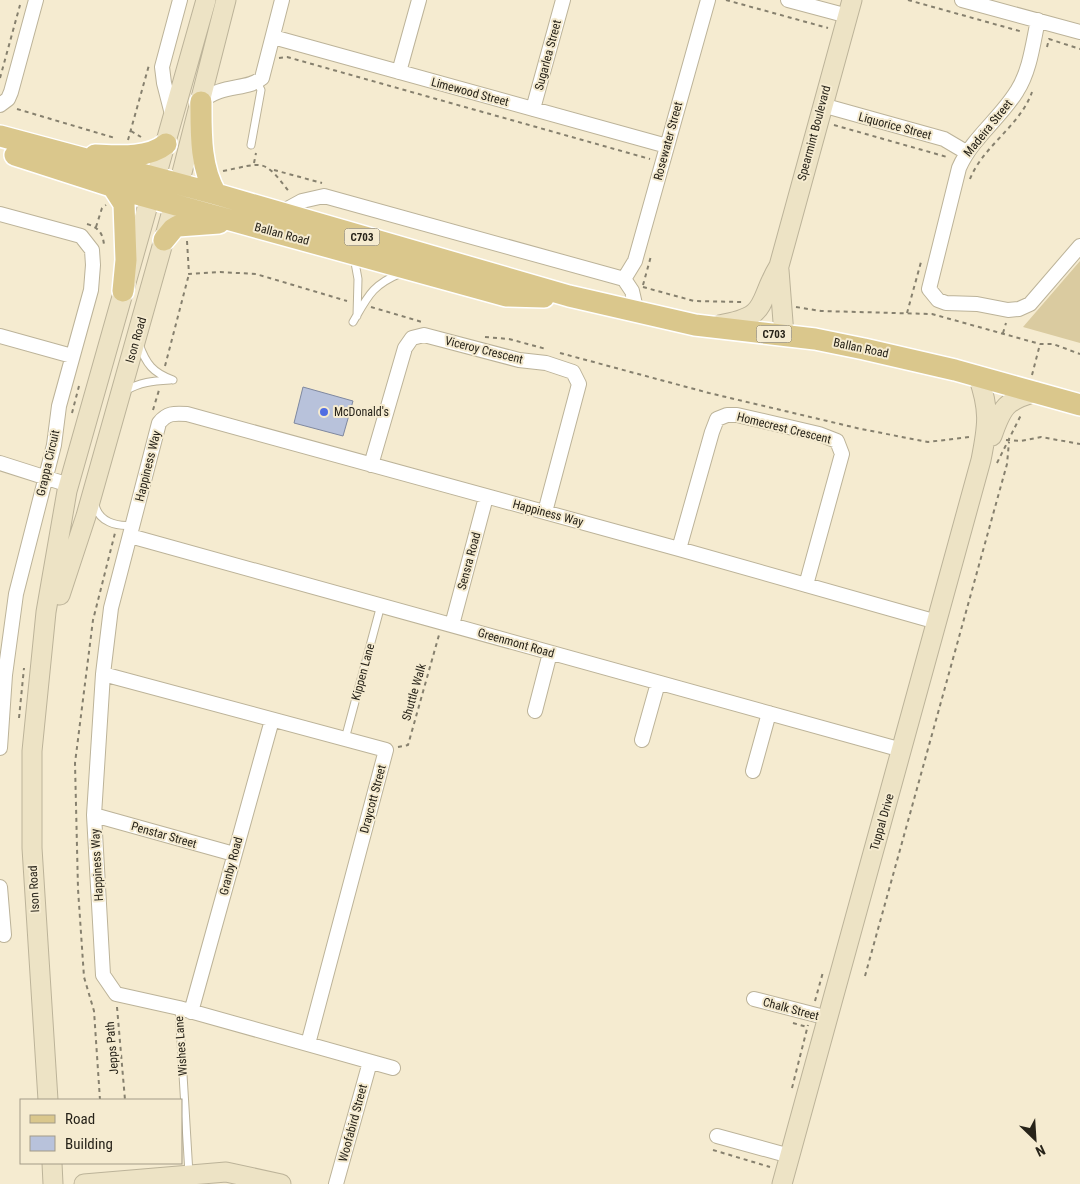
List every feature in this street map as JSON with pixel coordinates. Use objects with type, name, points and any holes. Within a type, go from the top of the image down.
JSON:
[{"type":"main road","name":"Ison Road","points":[[48,1099],[32,848],[32,751],[46,612],[69,485],[206,0]]},
{"type":"main road","name":"Ison Road","points":[[39,679],[65,575],[95,484],[164,240],[226,0]]},
{"type":"main road","name":"Spearmint Boulevard","points":[[784,335],[772,304],[778,266],[850,8]]},
{"type":"main road","points":[[201,102],[204,160],[209,182],[216,194]]},
{"type":"main road","name":"Ballan Road","points":[[0,136],[65,154],[153,189],[176,195],[247,224],[506,296],[531,298],[569,296]]},
{"type":"main road","points":[[65,154],[144,154],[154,152],[166,144]]},
{"type":"main road","name":"Ballan Road","points":[[0,151],[113,187],[153,189]]},
{"type":"main road","points":[[113,187],[124,204],[126,260],[123,291]]},
{"type":"main road","name":"Ballan Road","points":[[176,195],[216,194],[569,296],[637,312],[710,327],[784,335],[854,347],[978,376],[1080,404]]},
{"type":"main road","points":[[164,240],[173,229],[185,225],[247,224]]},
{"type":"main road","points":[[710,327],[750,318],[772,304]]},
{"type":"main road","name":"Tuppal Drive","points":[[978,376],[987,401],[995,438]]},
{"type":"main road","name":"Tuppal Drive","points":[[775,1180],[819,1016],[902,750],[981,460],[995,438],[1001,409],[1014,399],[1036,392]]},
{"type":"main road","points":[[69,485],[86,486],[95,484]]},
{"type":"main road","points":[[52,1164],[54,1184]]},
{"type":"main road","points":[[84,1184],[226,1172],[281,1184]]},
{"type":"street","points":[[2,104],[11,92],[36,0]]},
{"type":"street","points":[[173,119],[162,67],[180,0]]},
{"type":"street","points":[[201,102],[216,91],[257,82],[262,78],[282,0]]},
{"type":"street","points":[[399,72],[419,0]]},
{"type":"street","name":"Sugarlea Street","points":[[533,109],[563,0]]},
{"type":"street","name":"Rosewater Street","points":[[627,283],[635,261],[661,144],[708,0]]},
{"type":"street","points":[[788,0],[850,8]]},
{"type":"street","points":[[962,0],[1004,6],[1038,20],[1080,32]]},
{"type":"street","name":"Madeira Street","points":[[1038,20],[1025,76],[1017,91],[994,122],[966,152],[950,198],[928,284],[932,295],[946,303],[977,304],[1008,310],[1020,309],[1030,304],[1080,246]]},
{"type":"street","name":"Limewood Street","points":[[273,37],[661,144]]},
{"type":"street","name":"Liquorice Street","points":[[822,105],[944,139],[966,152]]},
{"type":"street","name":"Ballan Road","points":[[280,213],[302,201],[324,196],[627,283]]},
{"type":"street","name":"Grappa Circuit","points":[[0,214],[81,236],[92,250],[91,290],[58,406],[54,445],[16,594],[5,675],[0,748]]},
{"type":"street","points":[[627,283],[637,312]]},
{"type":"street","name":"Viceroy Crescent","points":[[371,464],[405,348],[412,338],[424,335],[519,360],[546,363],[574,372],[579,384],[546,512]]},
{"type":"street","points":[[0,336],[72,356]]},
{"type":"street","name":"Happiness Way","points":[[116,994],[103,976],[94,815],[103,674],[111,608],[159,423],[169,414],[187,414],[546,512],[937,622]]},
{"type":"street","name":"Homecrest Crescent","points":[[679,549],[717,419],[727,415],[737,415],[819,434],[837,441],[842,454],[806,585]]},
{"type":"street","points":[[0,463],[69,485]]},
{"type":"street","name":"Sensra Road","points":[[447,624],[486,497]]},
{"type":"street","name":"Greenmont Road","points":[[132,530],[447,624],[902,750]]},
{"type":"street","points":[[535,711],[550,653]]},
{"type":"street","name":"Draycott Street","points":[[103,674],[386,750],[308,1044]]},
{"type":"street","points":[[642,740],[658,683]]},
{"type":"street","points":[[753,771],[769,714]]},
{"type":"street","name":"Granby Road","points":[[185,1010],[234,854],[272,720]]},
{"type":"street","name":"Penstar Street","points":[[94,815],[234,854]]},
{"type":"street","points":[[0,887],[4,935]]},
{"type":"street","points":[[116,994],[185,1010],[393,1068]]},
{"type":"street","name":"Chalk Street","points":[[754,999],[819,1016]]},
{"type":"street","name":"Woofabird Street","points":[[336,1184],[370,1062]]},
{"type":"street","points":[[715,1143],[782,1154]]},
{"type":"lane","points":[[251,145],[261,90],[257,82]]},
{"type":"lane","points":[[352,253],[357,263],[361,304]]},
{"type":"lane","points":[[355,319],[361,304],[382,282],[411,270]]},
{"type":"lane","points":[[119,399],[135,385],[173,380],[160,376],[150,368],[136,336]]},
{"type":"lane","points":[[95,484],[96,508],[102,518],[115,525],[132,530]]},
{"type":"lane","name":"Kippen Lane","points":[[345,739],[381,605]]},
{"type":"lane","name":"Wishes Lane","points":[[185,1010],[189,1174]]},
{"type":"path","points":[[0,78],[22,0]]},
{"type":"path","points":[[726,0],[830,29]]},
{"type":"path","points":[[908,0],[1080,49]]},
{"type":"path","points":[[1044,54],[1049,39]]},
{"type":"path","points":[[279,58],[287,57],[651,159],[661,144]]},
{"type":"path","points":[[127,142],[149,65]]},
{"type":"path","points":[[969,183],[974,168],[1020,115],[1034,87]]},
{"type":"path","points":[[2,104],[118,139]]},
{"type":"path","points":[[832,125],[952,158]]},
{"type":"path","points":[[272,169],[328,185]]},
{"type":"path","points":[[185,225],[189,274],[220,272],[256,274],[430,324]]},
{"type":"path","points":[[627,283],[694,301],[772,304],[821,311],[932,314],[1040,344],[1053,344],[1080,354]]},
{"type":"path","points":[[484,337],[509,339],[709,393],[928,442],[963,436],[1021,441],[1041,437],[1080,444]]},
{"type":"path","points":[[866,976],[1007,464],[995,438]]},
{"type":"path","name":"Shuttle Walk","points":[[386,750],[408,745],[447,624]]},
{"type":"path","points":[[75,810],[84,977],[94,1011],[100,1099]]},
{"type":"path","points":[[790,1094],[819,1016],[823,972]]},
{"type":"path","name":"Jepps Path","points":[[116,994],[125,1099]]},
{"type":"path","points":[[715,1143],[770,1167],[775,1180]]},
{"type":"path","points":[[770,1167],[782,1154]]},
{"type":"shaded area","points":[[1080,261],[1080,343],[1023,327]]},
{"type":"building","name":"McDonald's","points":[[303,387],[353,401],[343,436],[294,423]]},
{"type":"place","name":"McDonald's","points":[[324,412]]}]
